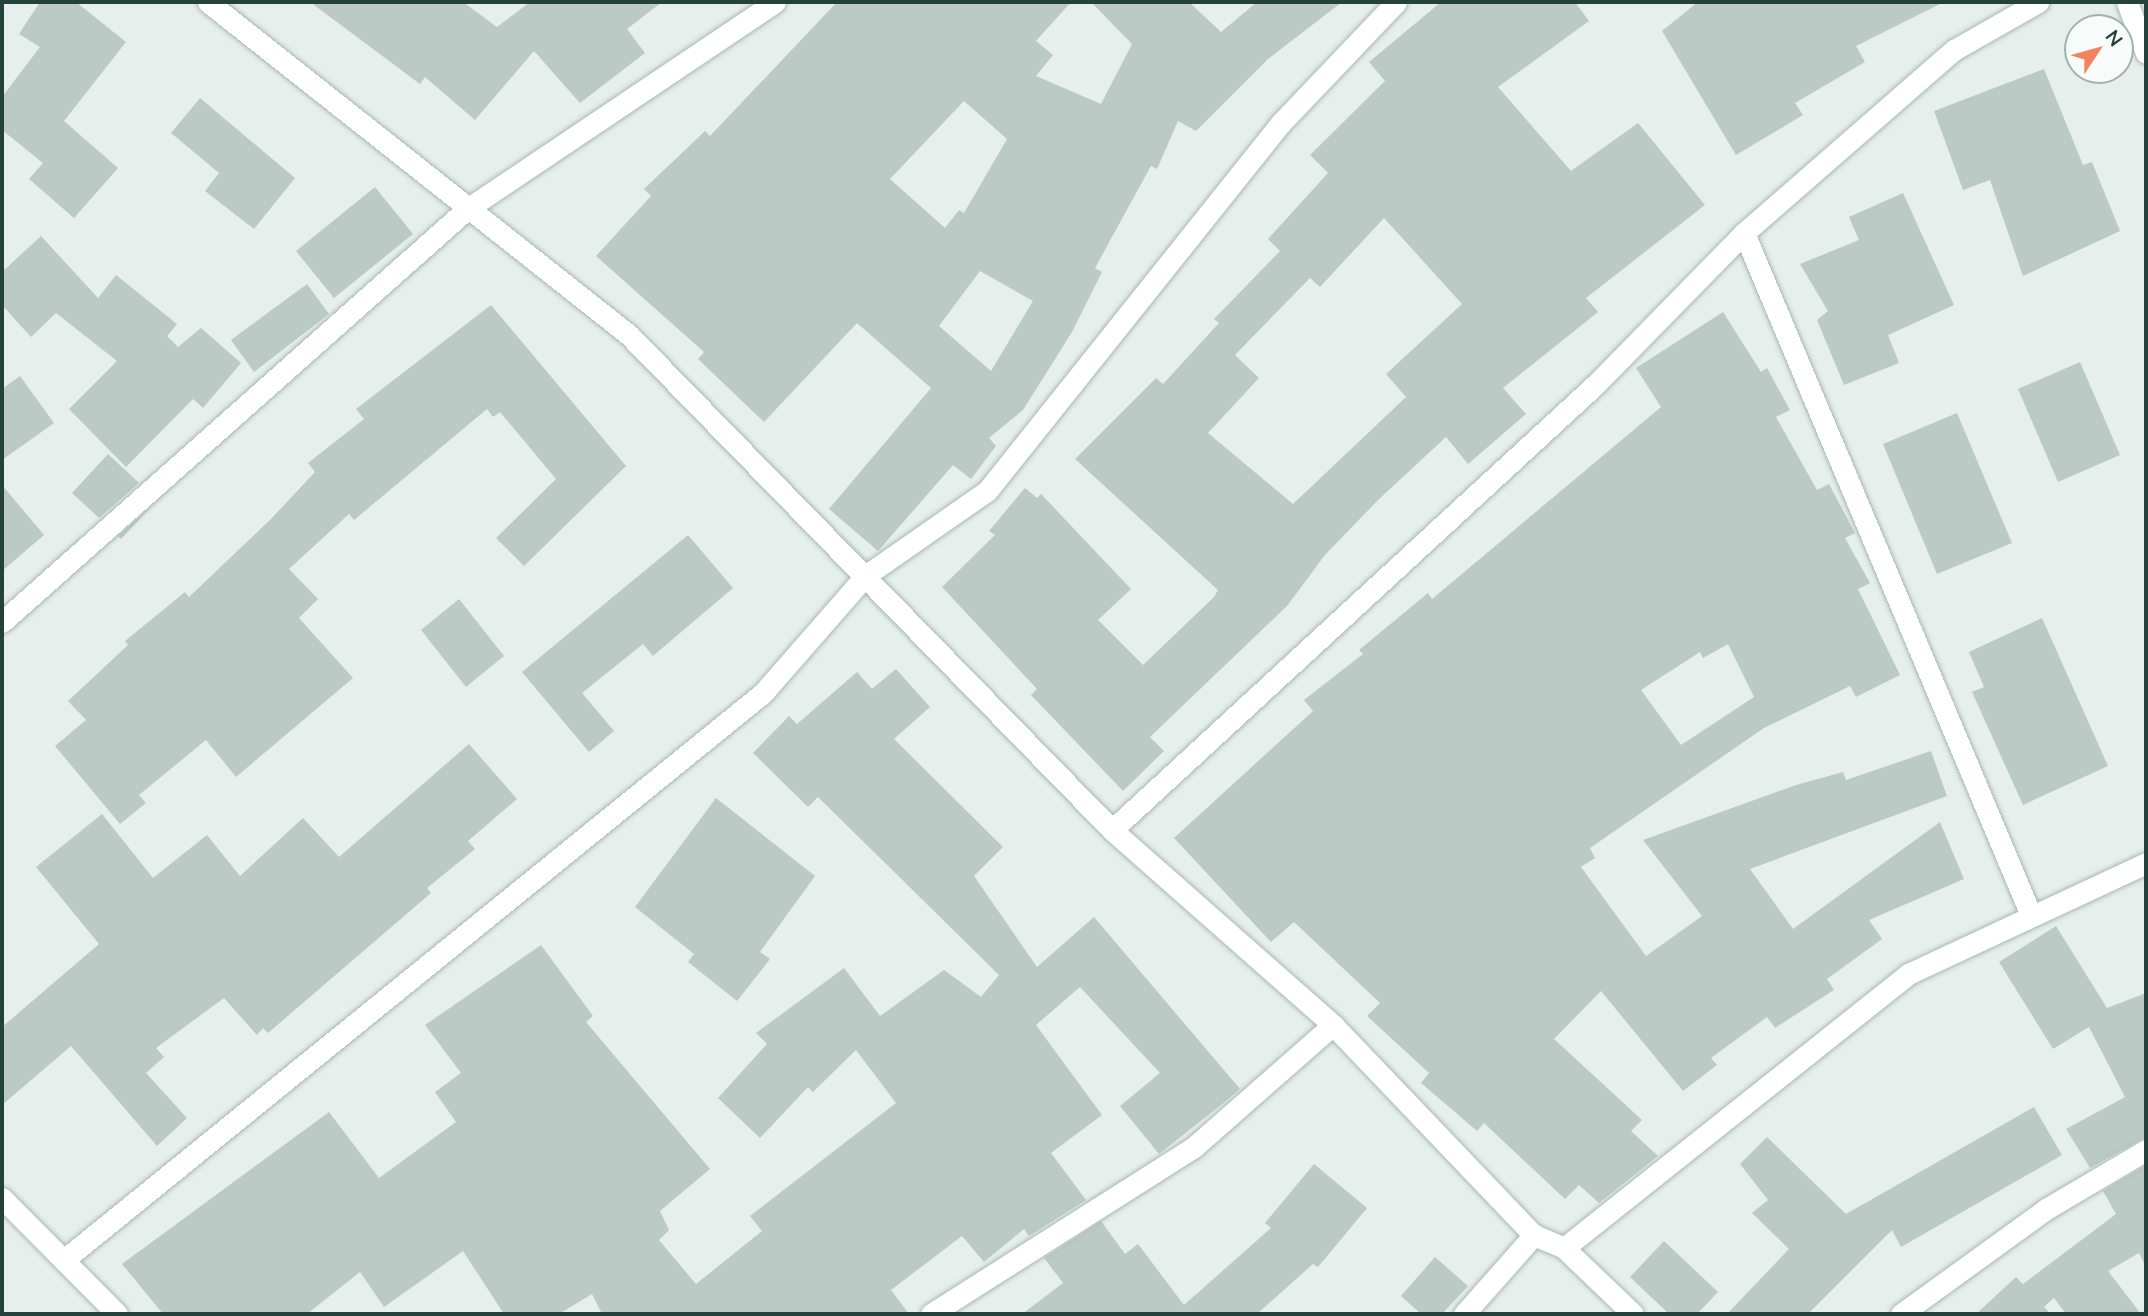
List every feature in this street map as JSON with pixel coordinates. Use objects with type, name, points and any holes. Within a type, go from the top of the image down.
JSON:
[{"type":"street","points":[[208,2],[629,335],[1112,830],[1333,1025],[1534,1235],[1564,1248],[1633,1314]]},
{"type":"street","points":[[2,622],[467,209],[775,2]]},
{"type":"street","points":[[65,1259],[763,693],[865,576],[987,491],[1280,124],[1396,2]]},
{"type":"street","points":[[1112,830],[1596,384],[1744,233],[1954,50],[2038,2]]},
{"type":"street","points":[[2127,2],[2146,53]]},
{"type":"street","points":[[1744,233],[2030,912]]},
{"type":"street","points":[[1564,1248],[1908,974],[2030,912],[2146,863]]},
{"type":"street","points":[[931,1314],[1194,1147],[1333,1025]]},
{"type":"street","points":[[1901,1314],[2046,1209],[2146,1150]]},
{"type":"street","points":[[2,1198],[117,1314]]},
{"type":"street","points":[[1464,1314],[1534,1235]]},
{"type":"building","points":[[40,2],[76,2],[126,42],[64,121],[118,168],[74,218],[29,179],[43,163],[2,130],[2,97],[40,47],[19,34]]},
{"type":"building","points":[[310,2],[463,2],[497,27],[530,2],[662,2],[627,29],[645,53],[580,103],[534,51],[475,120],[425,77],[420,84]]},
{"type":"building","points":[[837,2],[1071,2],[1036,41],[1053,55],[1036,76],[1101,104],[1132,44],[1091,2],[1189,2],[1221,32],[1257,2],[1342,2],[1268,59],[1196,131],[1178,121],[1157,169],[1151,166],[1095,268],[1102,272],[1072,332],[1023,410],[989,438],[996,446],[971,479],[953,465],[878,551],[829,509],[931,388],[857,323],[764,422],[698,359],[704,352],[596,256],[651,196],[644,189],[705,131],[710,136]],"holes":[[[964,101],[1007,139],[964,213],[959,210],[945,228],[890,179]],[[980,271],[1033,301],[991,371],[939,326]]]},
{"type":"building","points":[[1441,2],[1575,2],[1589,21],[1498,87],[1571,171],[1638,123],[1705,205],[1586,298],[1598,312],[1503,388],[1526,414],[1468,464],[1446,437],[1378,500],[1325,555],[1287,606],[1150,737],[1164,751],[1123,791],[1031,695],[1037,689],[942,587],[995,535],[989,531],[1025,488],[1037,498],[1041,494],[1131,589],[1098,620],[1143,665],[1214,597],[1218,590],[1075,459],[1156,378],[1163,384],[1219,323],[1214,319],[1280,251],[1268,239],[1328,173],[1310,155],[1385,81],[1369,62]],"holes":[[[1384,218],[1462,304],[1386,374],[1406,397],[1293,504],[1208,433],[1259,378],[1235,355],[1310,278],[1320,287]]]},
{"type":"building","points":[[1698,2],[1944,2],[1856,46],[1865,62],[1795,103],[1803,115],[1736,155],[1662,31]]},
{"type":"building","points":[[2044,69],[2083,165],[2092,162],[2120,231],[2023,276],[1990,180],[1963,190],[1934,111]]},
{"type":"building","points":[[200,98],[295,178],[254,229],[205,191],[219,173],[171,133]]},
{"type":"building","points":[[375,187],[413,234],[334,298],[296,251]]},
{"type":"building","points":[[1903,193],[1954,305],[1888,335],[1899,363],[1844,385],[1817,320],[1828,311],[1800,264],[1859,240],[1849,217]]},
{"type":"building","points":[[41,236],[98,298],[116,275],[177,324],[167,336],[178,347],[201,328],[241,363],[203,408],[193,399],[126,467],[69,409],[117,361],[56,313],[31,337],[2,305],[2,272]]},
{"type":"building","points":[[307,284],[329,314],[254,372],[231,340]]},
{"type":"building","points":[[491,305],[626,466],[524,566],[496,538],[556,479],[500,412],[493,417],[487,409],[354,520],[349,514],[289,569],[318,599],[299,618],[353,678],[236,777],[206,740],[139,795],[146,803],[120,824],[55,746],[86,720],[68,701],[128,645],[125,641],[185,592],[189,597],[271,519],[315,472],[308,463],[364,419],[356,409]]},
{"type":"building","points":[[1723,312],[1761,372],[1767,368],[1790,410],[1776,417],[1817,490],[1829,484],[1855,533],[1845,538],[1870,583],[1858,589],[1900,675],[1856,697],[1850,686],[1764,728],[1590,848],[1595,858],[1581,867],[1646,956],[1702,916],[1643,840],[1796,785],[1843,772],[1846,780],[1931,751],[1947,796],[1750,869],[1793,929],[1940,822],[1964,879],[1869,920],[1882,939],[1827,979],[1834,990],[1775,1028],[1767,1017],[1711,1058],[1717,1065],[1683,1091],[1601,991],[1554,1039],[1642,1120],[1631,1131],[1658,1156],[1599,1203],[1579,1185],[1565,1199],[1484,1123],[1477,1131],[1421,1083],[1429,1073],[1367,1016],[1380,1003],[1294,922],[1271,942],[1174,838],[1313,711],[1304,700],[1363,654],[1359,650],[1428,593],[1432,599],[1661,407],[1636,368]],"holes":[[[1728,644],[1754,697],[1681,745],[1641,690],[1700,652],[1703,658]]]},
{"type":"building","points":[[2080,362],[2120,455],[2058,482],[2018,389]]},
{"type":"building","points":[[20,376],[54,423],[2,460],[2,389]]},
{"type":"building","points":[[1957,413],[2012,543],[1937,574],[1883,444]]},
{"type":"building","points":[[108,454],[139,483],[99,518],[72,493]]},
{"type":"building","points":[[2,485],[44,535],[2,571]]},
{"type":"building","points":[[151,507],[121,539],[118,536]]},
{"type":"building","points":[[688,535],[733,588],[653,656],[643,644],[582,693],[614,731],[589,752],[522,672]]},
{"type":"building","points":[[459,599],[504,656],[466,687],[421,630]]},
{"type":"building","points":[[2042,618],[2108,766],[2023,805],[1972,692],[1984,687],[1969,652]]},
{"type":"building","points":[[896,669],[930,707],[894,739],[1003,847],[974,876],[1037,967],[1094,917],[1240,1089],[1159,1154],[1120,1106],[1160,1073],[1080,987],[1036,1025],[1102,1115],[1051,1153],[1086,1200],[1029,1236],[1024,1229],[984,1262],[962,1236],[891,1290],[909,1314],[602,1314],[592,1294],[559,1314],[504,1314],[463,1251],[384,1307],[360,1272],[307,1314],[163,1314],[122,1264],[329,1112],[379,1178],[456,1122],[435,1092],[461,1073],[425,1025],[541,945],[593,1016],[586,1022],[710,1169],[660,1211],[669,1230],[659,1240],[696,1284],[762,1231],[750,1216],[896,1103],[856,1050],[813,1092],[808,1087],[760,1138],[718,1098],[767,1044],[756,1033],[844,968],[880,1016],[944,970],[981,997],[999,975],[818,797],[808,807],[753,753],[789,716],[797,724],[857,672],[872,689]]},
{"type":"building","points":[[469,744],[517,799],[468,841],[475,849],[427,888],[431,893],[268,1033],[263,1028],[257,1035],[224,998],[156,1048],[164,1057],[146,1073],[187,1118],[157,1146],[71,1046],[2,1105],[2,1027],[99,944],[36,867],[102,814],[153,878],[207,835],[240,876],[303,818],[339,857]]},
{"type":"building","points":[[716,798],[815,876],[760,952],[770,959],[737,1001],[688,962],[694,954],[635,907]]},
{"type":"building","points":[[2056,926],[2107,1008],[2146,993],[2146,1137],[2090,1168],[2066,1129],[2125,1097],[2089,1027],[2053,1049],[1999,962]]},
{"type":"building","points":[[2034,1107],[2062,1155],[1901,1247],[1892,1230],[1808,1314],[1727,1314],[1789,1249],[1752,1213],[1768,1200],[1740,1164],[1767,1137],[1846,1214]]},
{"type":"building","points":[[1314,1164],[1367,1208],[1318,1267],[1313,1264],[1257,1314],[1022,1314],[1063,1283],[1044,1258],[1101,1221],[1125,1254],[1138,1244],[1184,1305],[1271,1228],[1265,1223]]},
{"type":"building","points":[[2146,1165],[2146,1267],[2139,1253],[2108,1271],[2141,1314],[2066,1314],[2054,1298],[2044,1307],[2051,1314],[1976,1314],[2016,1277],[2023,1284],[2116,1214],[2103,1191]]},
{"type":"building","points":[[1664,1241],[1718,1292],[1697,1314],[1669,1314],[1630,1277]]},
{"type":"building","points":[[1435,1257],[1468,1286],[1442,1314],[1421,1314],[1401,1296]]}]
